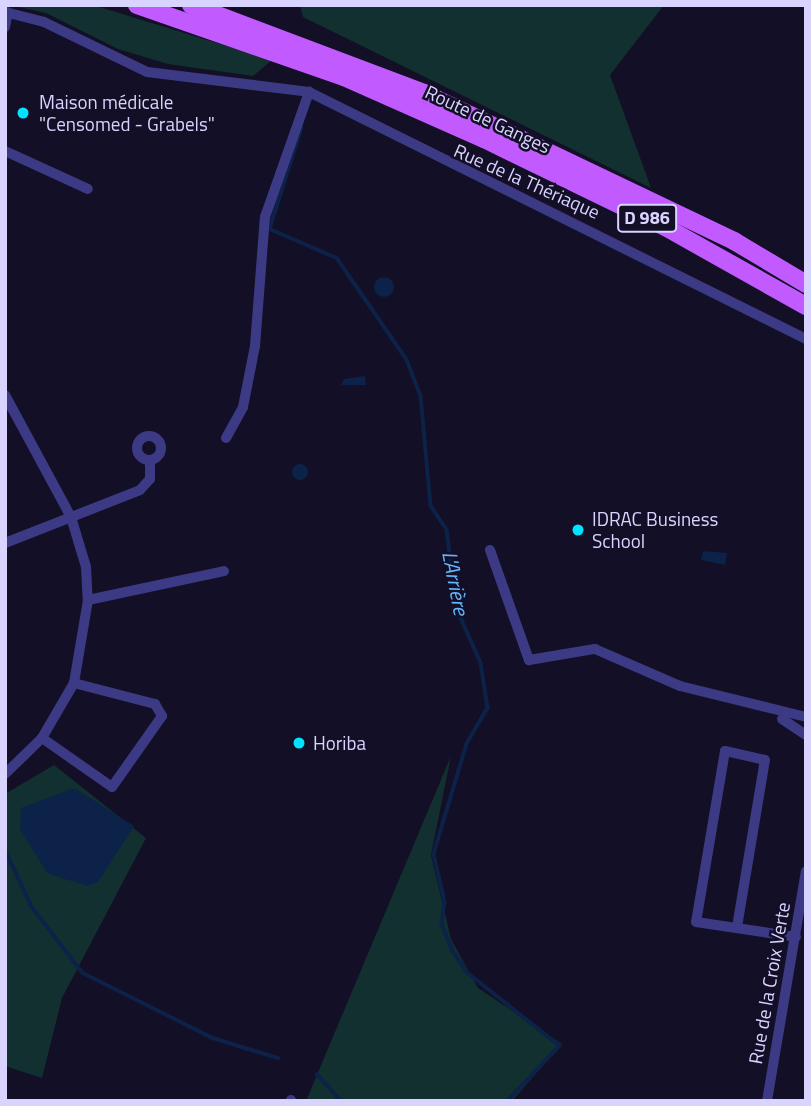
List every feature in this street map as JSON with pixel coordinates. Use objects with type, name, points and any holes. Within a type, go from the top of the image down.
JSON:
[{"type":"main road","name":"Route de Ganges","points":[[136,5],[344,77],[471,134],[667,228],[806,306]]},
{"type":"main road","name":"Route de Ganges","points":[[191,5],[425,93],[734,241],[806,284]]},
{"type":"street","points":[[5,27],[7,12]]},
{"type":"street","name":"Rue de la Thériaque","points":[[7,12],[147,72],[309,92],[806,339]]},
{"type":"street","points":[[226,438],[243,407],[256,346],[265,217],[309,92]]},
{"type":"street","points":[[5,151],[88,189]]},
{"type":"street","points":[[5,395],[71,517],[88,600],[74,683],[42,738],[5,774]]},
{"type":"street","points":[[5,542],[140,490],[150,479],[149,460]]},
{"type":"street","points":[[491,550],[528,660],[595,649],[645,666],[680,686],[806,717]]},
{"type":"street","points":[[88,600],[224,571]]},
{"type":"street","points":[[42,738],[112,787],[162,716],[155,704],[74,683]]},
{"type":"street","points":[[754,705],[792,721],[806,735]]},
{"type":"street","points":[[737,927],[765,760],[725,751],[696,922],[796,937]]},
{"type":"street","name":"Rue de la Croix Verte","points":[[767,1101],[806,871]]},
{"type":"green space","points":[[9,5],[93,5],[272,60],[253,76],[168,64],[118,49],[46,13]]},
{"type":"green space","points":[[300,5],[664,5],[610,75],[651,188],[303,17]]},
{"type":"green space","points":[[451,756],[431,855],[451,939],[478,988],[562,1044],[512,1101],[306,1101]]},
{"type":"green space","points":[[54,765],[146,838],[62,998],[42,1078],[5,1066],[5,794]]},
{"type":"water","points":[[384,277],[391,280],[394,287],[391,294],[384,297],[377,294],[374,287],[377,280]]},
{"type":"water","points":[[365,376],[366,385],[341,385],[344,379]]},
{"type":"water","points":[[297,464],[303,464],[308,472],[306,478],[297,480],[292,475],[292,469]]},
{"type":"water","points":[[703,551],[727,553],[725,565],[701,560]]},
{"type":"water","points":[[74,788],[134,826],[98,882],[87,886],[47,873],[20,829],[21,808]]},
{"type":"waterway","name":"L'Arrière","points":[[302,128],[270,229],[337,258],[407,360],[421,396],[431,506],[447,530],[457,609],[481,663],[488,708],[467,744],[434,854],[445,902],[442,924],[453,951],[468,973],[560,1046],[508,1101]]},
{"type":"waterway","points":[[5,849],[32,907],[83,973],[213,1038],[278,1058]]},
{"type":"waterway","points":[[317,1074],[341,1101]]},
{"type":"place","name":"Maison médicale \"Censomed - Grabels\"","points":[[23,113]]},
{"type":"place","name":"IDRAC Business School","points":[[578,530]]},
{"type":"place","name":"Horiba","points":[[299,743]]}]
